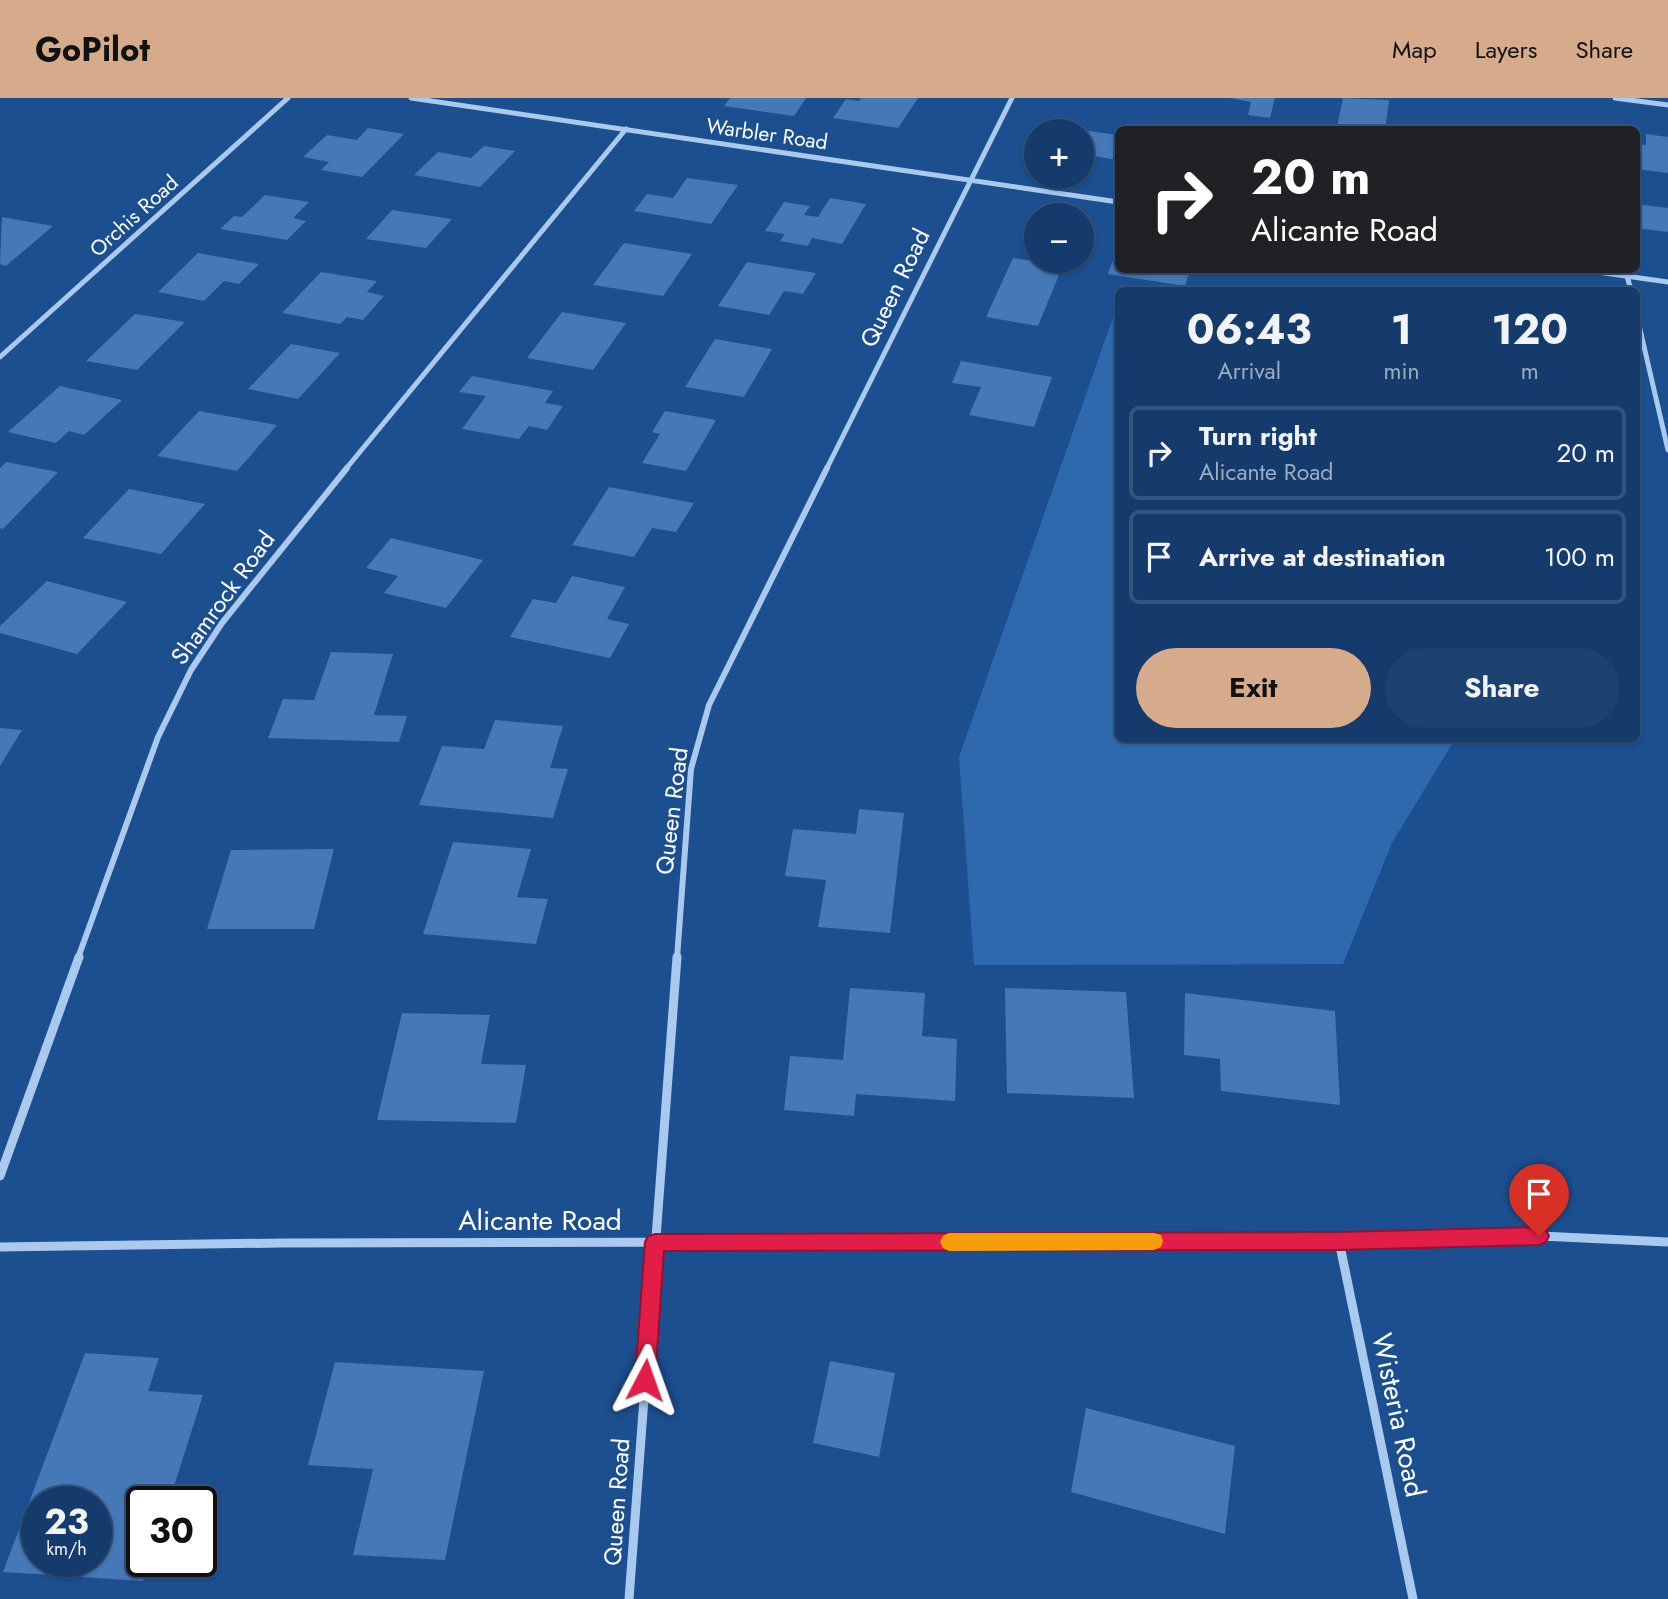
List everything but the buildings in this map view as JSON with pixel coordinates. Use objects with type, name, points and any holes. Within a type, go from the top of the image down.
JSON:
[{"type":"street","name":"Orchis Road","points":[[0,357],[288,98]]},
{"type":"street","name":"Warbler Road","points":[[411,98],[1115,202]]},
{"type":"street","name":"Queen Road","points":[[629,1599],[691,769],[709,705],[1012,98]]},
{"type":"street","points":[[1615,98],[1668,105]]},
{"type":"street","name":"Shamrock Road","points":[[0,1176],[158,737],[191,670],[230,612],[626,129]]},
{"type":"street","points":[[1606,273],[1668,282]]},
{"type":"street","points":[[1628,276],[1630,287]]},
{"type":"street","points":[[1640,329],[1668,450]]},
{"type":"street","name":"Alicante Road","points":[[0,1247],[281,1243],[1339,1241],[1539,1236],[1668,1242]]},
{"type":"street","name":"Wisteria Road","points":[[1339,1241],[1413,1599]]},
{"type":"shaded area","points":[[1115,312],[1115,742],[1453,742],[1392,843],[1343,964],[974,965],[959,757]]},
{"type":"slow traffic","points":[[949,1242],[1154,1241]]},
{"type":"route","points":[[645,1380],[655,1242],[1339,1241],[1539,1236]]}]
